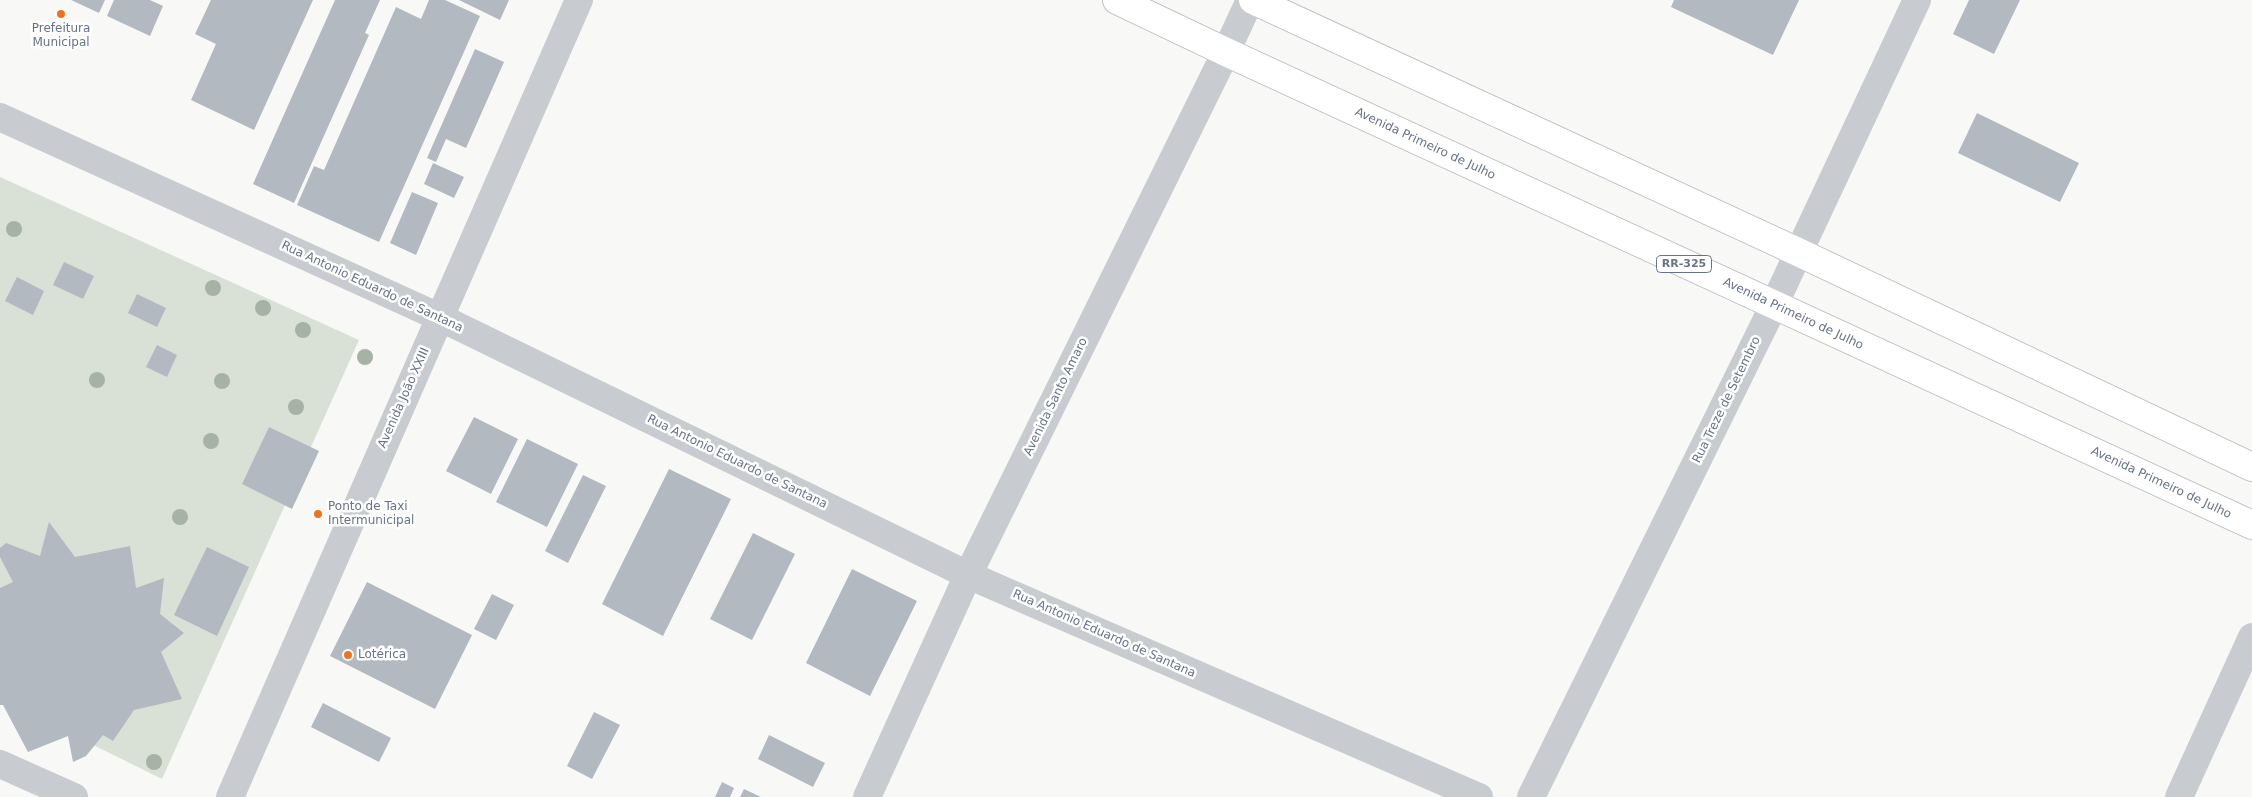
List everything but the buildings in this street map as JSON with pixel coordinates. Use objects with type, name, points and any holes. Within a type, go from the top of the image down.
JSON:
[{"type":"main road","name":"Avenida Primeiro de Julho","points":[[1118,0],[1226,52],[2252,524]]},
{"type":"main road","points":[[1252,0],[1798,252],[2252,467]]},
{"type":"street","name":"Avenida João XXIII","points":[[230,797],[579,0]]},
{"type":"street","name":"Avenida Santo Amaro","points":[[867,797],[968,575],[1252,0]]},
{"type":"street","name":"Rua Treze de Setembro","points":[[1531,797],[1774,305],[1916,0]]},
{"type":"street","name":"Rua Antonio Eduardo de Santana","points":[[0,117],[440,317],[968,575],[1479,797]]},
{"type":"street","points":[[2179,797],[2252,637]]},
{"type":"street","points":[[0,764],[74,797]]},
{"type":"shaded area","points":[[0,177],[359,340],[162,779],[0,699]]},
{"type":"place","name":"Prefeitura Municipal","points":[[61,14]]},
{"type":"place","name":"Ponto de Taxi Intermunicipal","points":[[318,514]]},
{"type":"place","name":"Lotérica","points":[[348,655]]}]
